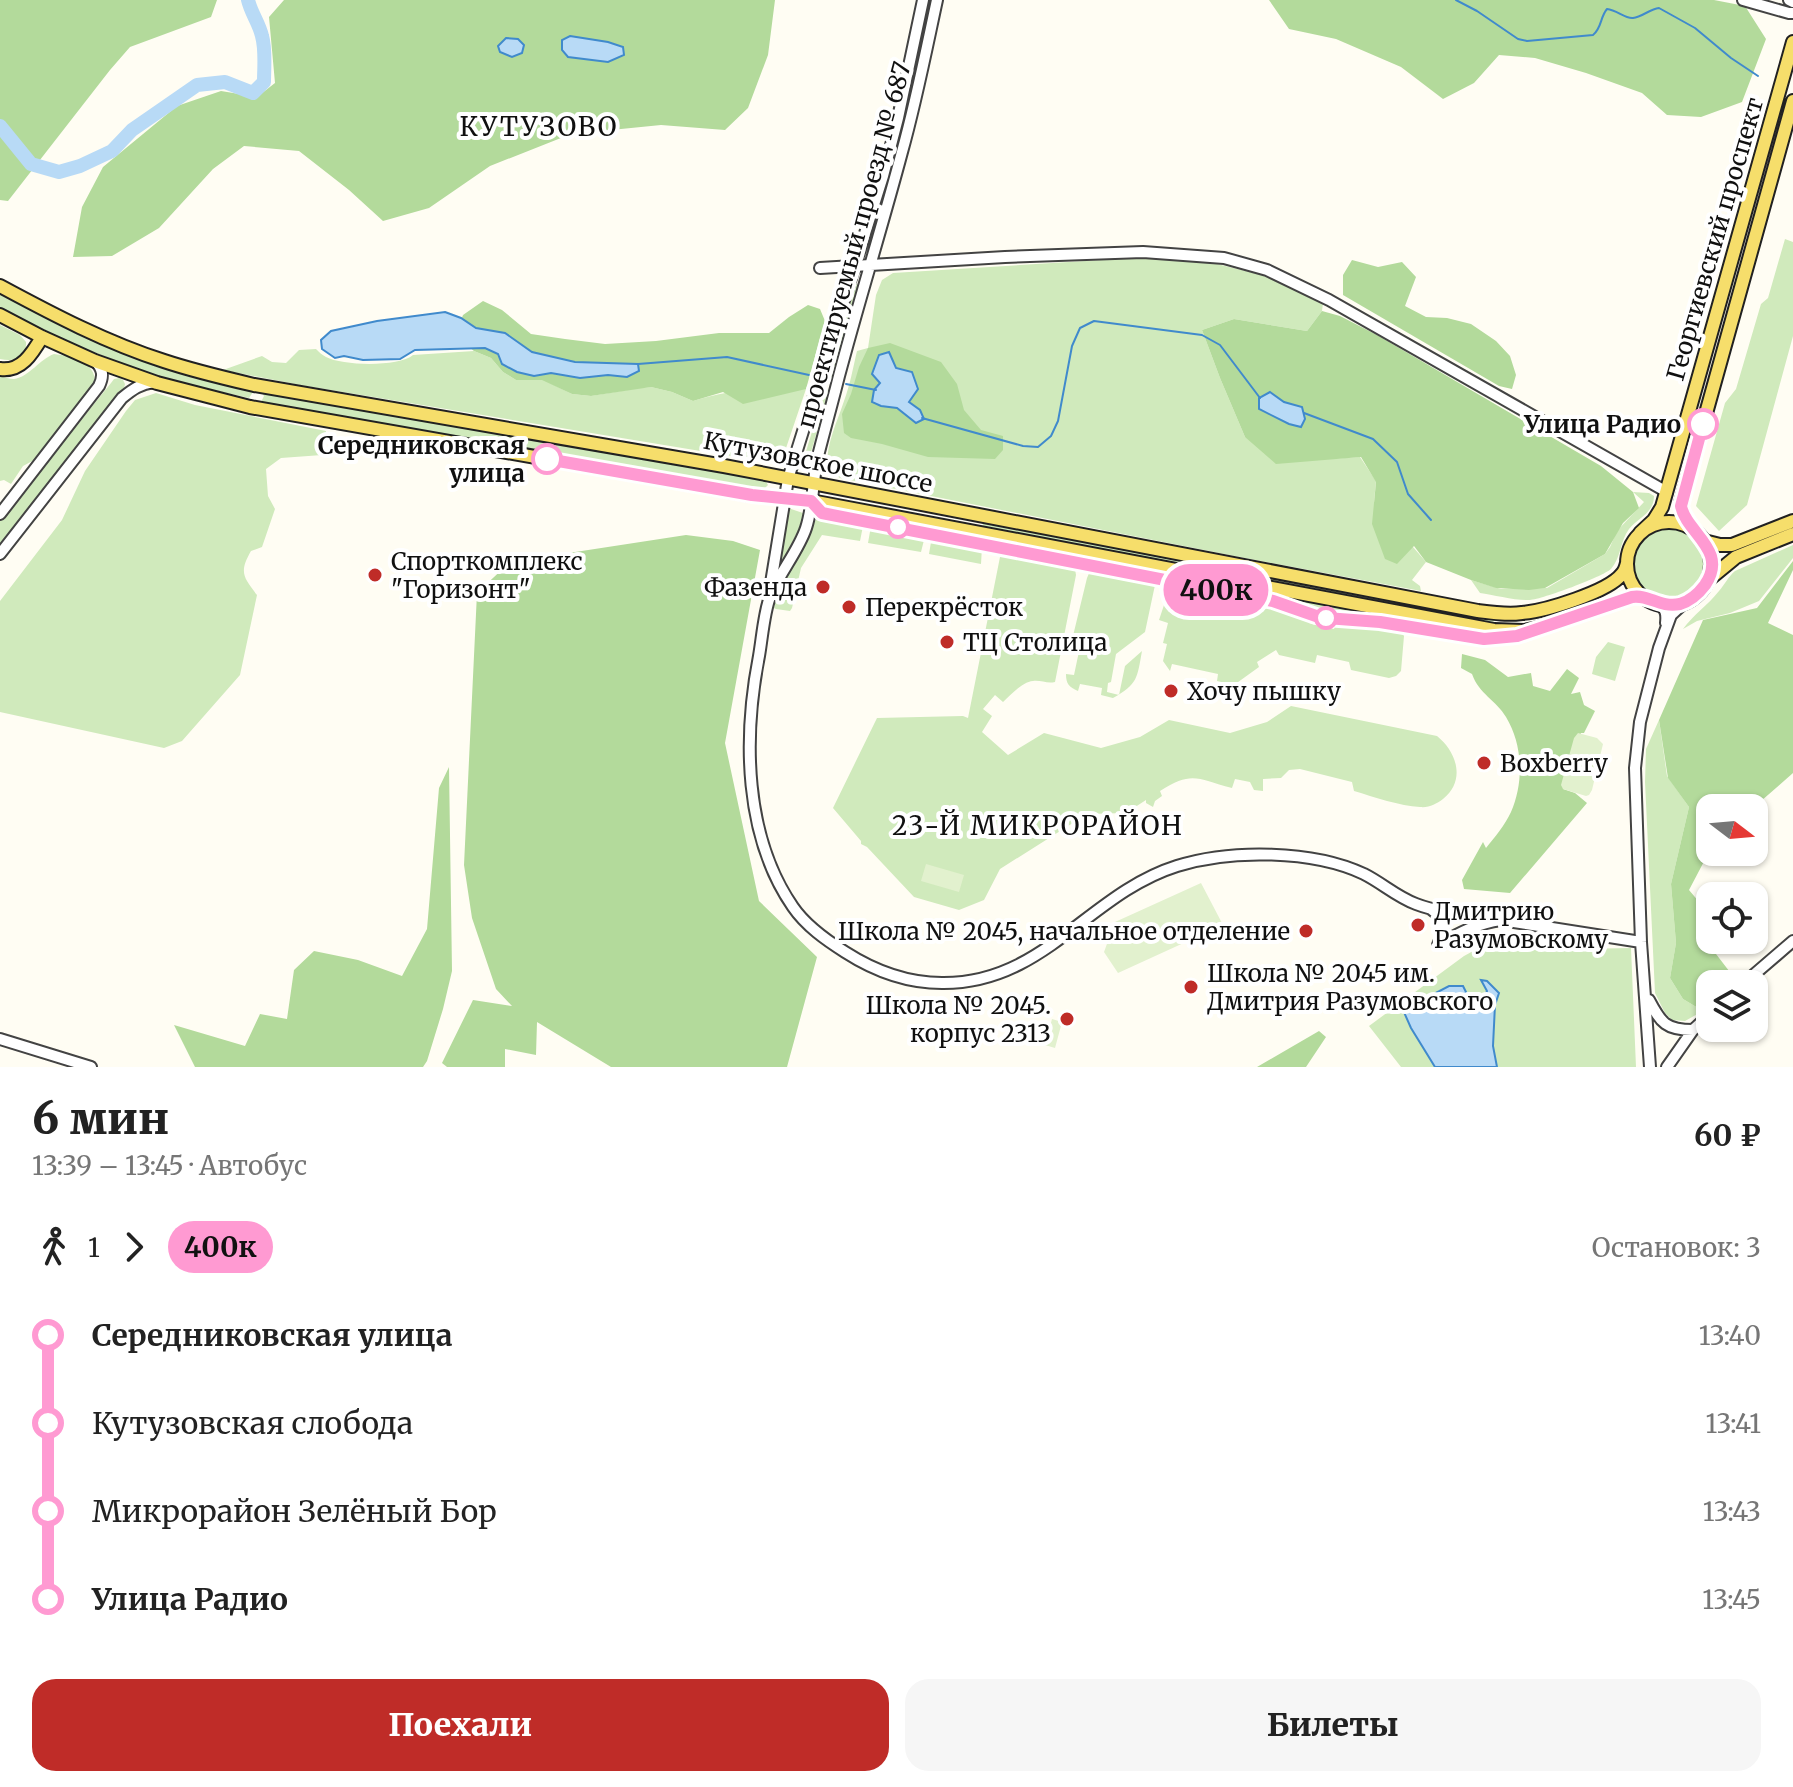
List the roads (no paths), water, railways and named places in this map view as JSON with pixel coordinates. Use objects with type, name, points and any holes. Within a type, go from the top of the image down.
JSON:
[{"type":"main road","name":"Георгиевский проспект","points":[[1640,533],[1658,515],[1667,492],[1793,42]]},
{"type":"main road","name":"Георгиевский проспект","points":[[1694,530],[1683,514],[1681,503],[1793,101]]},
{"type":"main road","name":"Кутузовское шоссе","points":[[0,286],[146,355],[254,385],[813,483],[1498,614],[1535,612],[1599,590],[1619,577],[1627,563]]},
{"type":"main road","name":"Кутузовское шоссе","points":[[0,315],[95,361],[154,382],[250,407],[752,495],[811,501],[1494,630],[1524,631],[1632,597],[1645,598]]},
{"type":"main road","points":[[0,369],[6,370],[24,363],[42,337]]},
{"type":"main road","points":[[250,407],[257,400],[254,385]]},
{"type":"main road","points":[[1704,541],[1732,545],[1793,521]]},
{"type":"main road","points":[[1708,580],[1711,562],[1708,548],[1694,530],[1684,524],[1669,522],[1654,525],[1640,533],[1631,547],[1628,571],[1634,586],[1645,598],[1660,604],[1684,603],[1736,557],[1793,534]]},
{"type":"street","name":"проектируемый проезд № 687","points":[[923,0],[883,176],[788,479],[753,686],[750,740],[752,782],[764,847],[775,877],[800,916],[833,944],[880,972],[939,984],[978,979],[1006,971],[1035,957],[1112,897],[1148,877],[1185,864],[1238,855],[1279,856],[1321,860],[1362,873],[1401,897],[1430,909],[1641,942]]},
{"type":"street","name":"проектируемый проезд № 687","points":[[769,599],[807,527],[813,483],[836,388],[903,148],[937,0]]},
{"type":"street","points":[[1743,0],[1793,13]]},
{"type":"street","points":[[820,268],[1143,252],[1224,258],[1267,270],[1329,300],[1667,492]]},
{"type":"street","points":[[0,514],[99,386],[103,374],[95,361]]},
{"type":"street","points":[[0,554],[122,398],[133,389],[154,382]]},
{"type":"street","points":[[1650,1067],[1641,942],[1635,757],[1649,683],[1666,625],[1671,615],[1684,603]]},
{"type":"street","points":[[1660,604],[1667,615],[1666,625]]},
{"type":"street","points":[[1430,909],[1443,921],[1438,945],[1484,922],[1501,920]]},
{"type":"street","points":[[1759,970],[1793,941]]},
{"type":"street","points":[[1646,995],[1659,1020],[1670,1028],[1693,1030]]},
{"type":"street","points":[[1667,1067],[1696,1027]]},
{"type":"street","points":[[0,1039],[91,1067]]},
{"type":"water","points":[[570,36],[623,47],[624,55],[608,62],[568,57],[562,50],[562,40]]},
{"type":"water","points":[[506,38],[518,39],[524,45],[522,53],[512,57],[500,52],[498,46]]},
{"type":"water","points":[[445,312],[476,328],[505,333],[532,352],[575,362],[638,364],[639,371],[627,377],[608,375],[580,378],[551,373],[534,376],[502,364],[498,354],[485,348],[415,350],[400,359],[363,360],[344,356],[335,358],[322,349],[321,340],[331,331]]},
{"type":"water","points":[[889,352],[896,368],[912,372],[918,389],[909,402],[920,410],[924,419],[916,423],[897,408],[872,402],[874,390],[880,383],[872,374],[879,355]]},
{"type":"water","points":[[1270,392],[1284,402],[1302,407],[1305,419],[1301,427],[1259,409],[1259,398]]},
{"type":"water","points":[[1481,980],[1487,981],[1499,993],[1495,1005],[1493,1046],[1497,1067],[1435,1067],[1403,1010],[1449,986],[1463,986],[1467,994],[1478,1000],[1484,998],[1487,991]]},
{"type":"waterway","points":[[0,126],[31,164],[59,172],[112,151],[132,130],[197,85],[225,82],[253,93],[264,82],[264,53],[261,31],[248,0]]},
{"type":"waterway","points":[[1456,0],[1518,39],[1527,41],[1593,35],[1607,9],[1633,18],[1659,8],[1695,28],[1758,76]]},
{"type":"waterway","points":[[922,418],[1023,446],[1038,447],[1051,436],[1058,421],[1072,346],[1080,328],[1094,321],[1202,335],[1220,345],[1260,398]]},
{"type":"waterway","points":[[638,364],[727,357],[809,375]]},
{"type":"waterway","points":[[846,384],[876,390]]},
{"type":"waterway","points":[[1304,413],[1373,439],[1397,462],[1408,494],[1431,520]]},
{"type":"place","name":"Улица Радио","points":[[1703,424]]},
{"type":"place","name":"Середниковская улица","points":[[547,459]]},
{"type":"place","name":"Спорткомплекс \"Горизонт\"","points":[[375,575]]},
{"type":"place","name":"Фазенда","points":[[823,587]]},
{"type":"place","name":"Перекрёсток","points":[[849,607]]},
{"type":"place","name":"ТЦ Столица","points":[[947,642]]},
{"type":"place","name":"Хочу пышку","points":[[1171,691]]},
{"type":"place","name":"Boxberry","points":[[1484,763]]},
{"type":"place","name":"Дмитрию Разумовскому","points":[[1418,925]]},
{"type":"place","name":"Школа № 2045, начальное отделение","points":[[1306,931]]},
{"type":"place","name":"Школа № 2045 им. Дмитрия Разумовского","points":[[1191,987]]},
{"type":"place","name":"Школа № 2045. корпус 2313","points":[[1067,1019]]},
{"type":"district","name":"КУТУЗОВО","points":[[539,126]]},
{"type":"district","name":"23-Й МИКРОРАЙОН","points":[[1038,825]]}]
